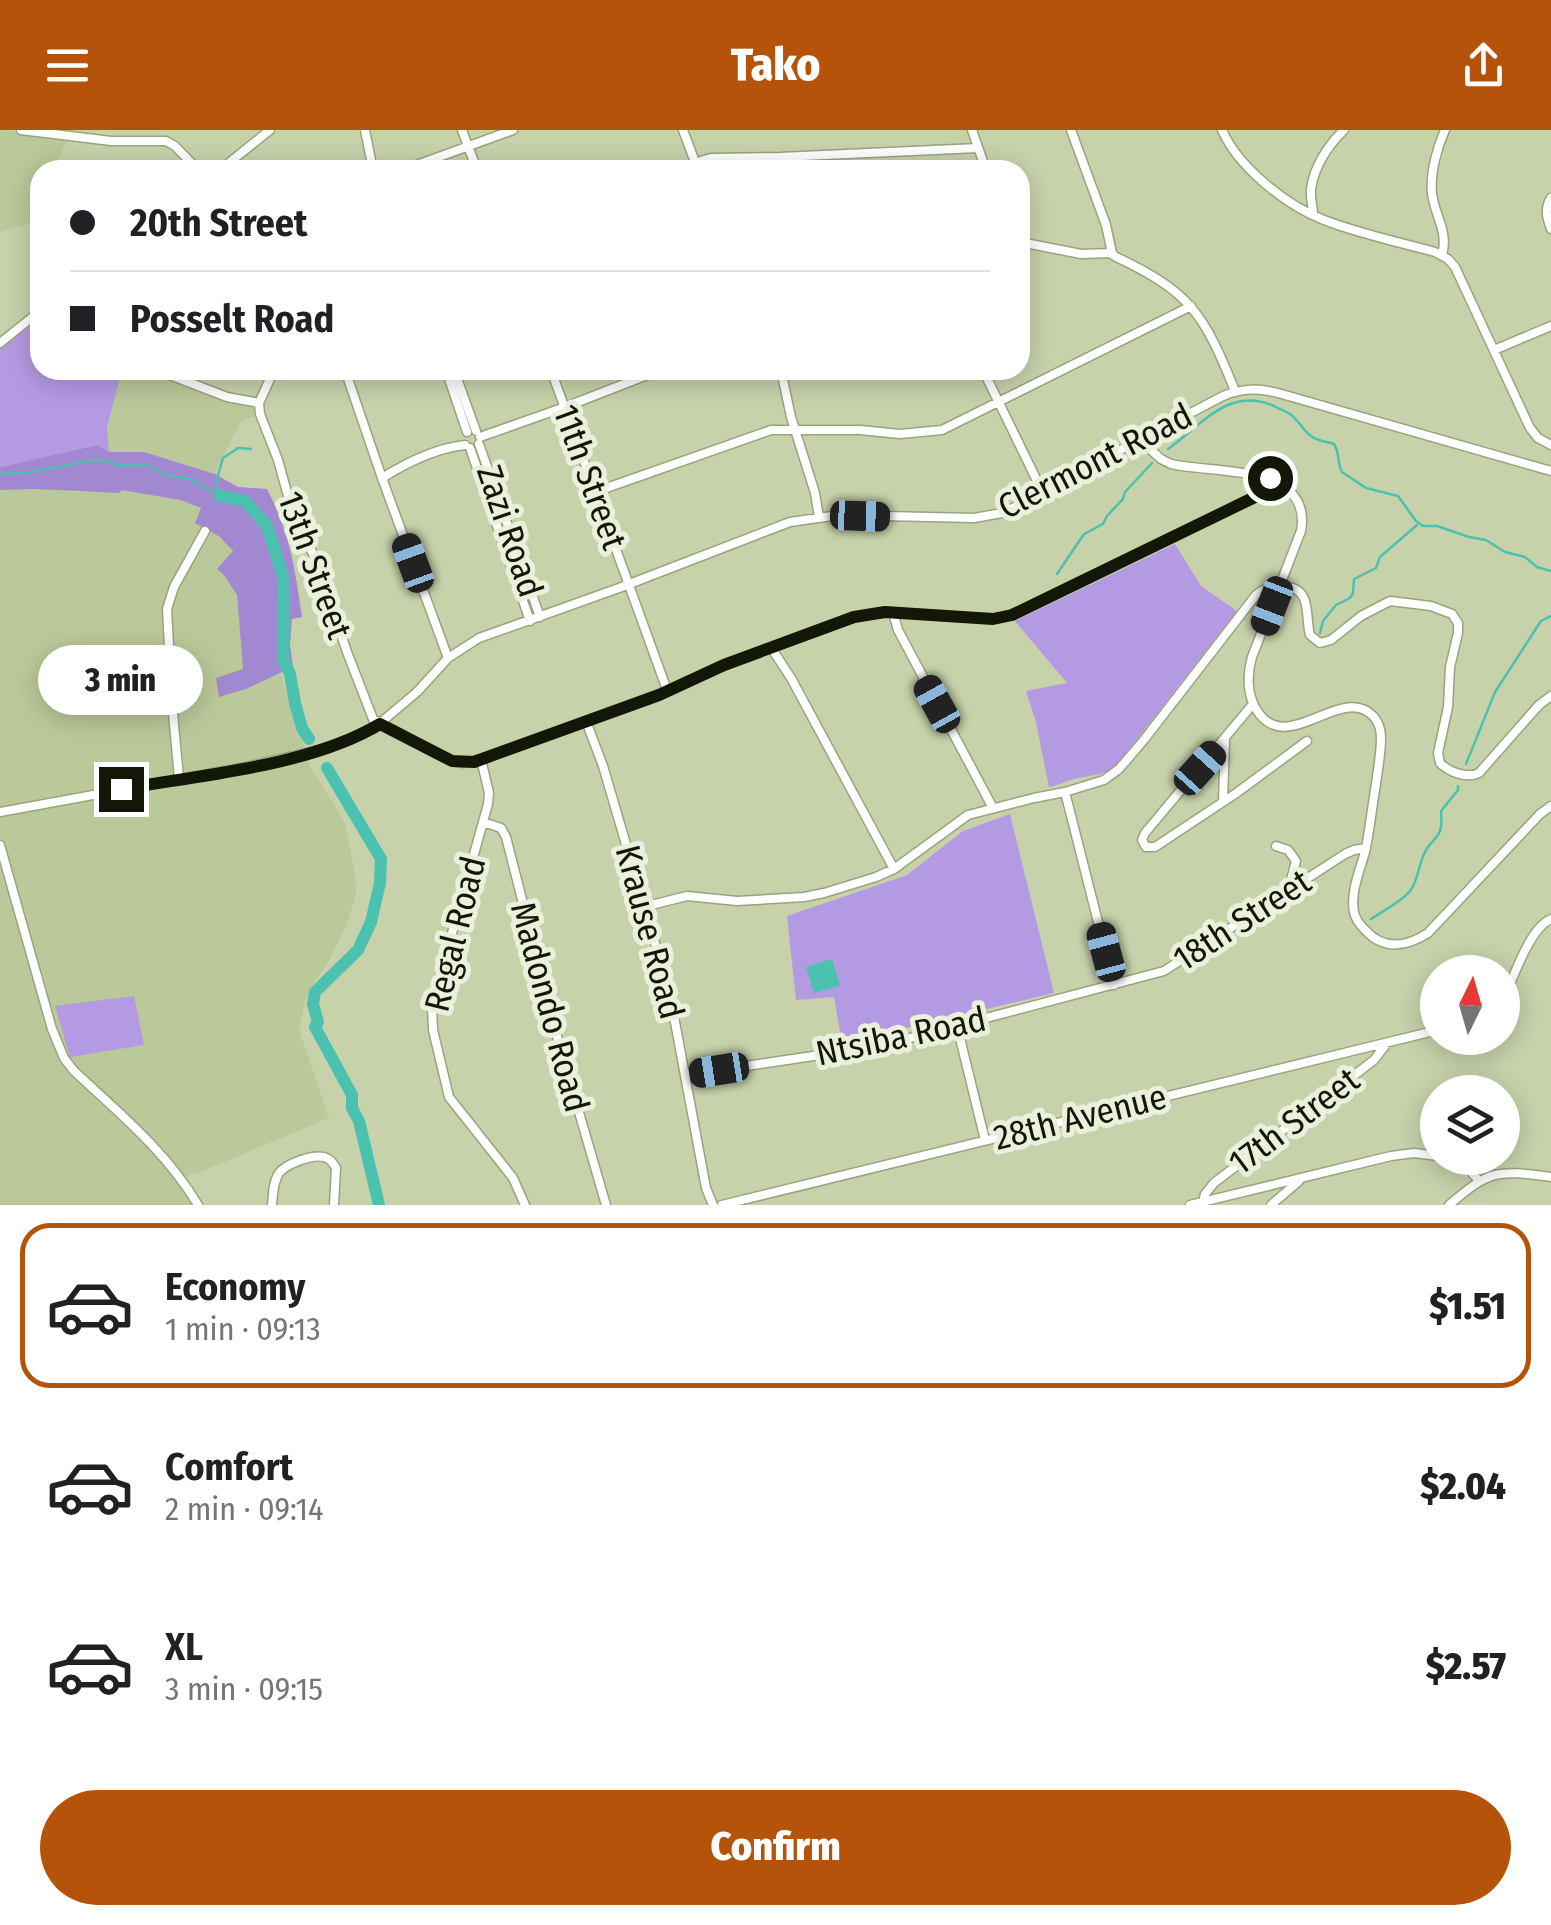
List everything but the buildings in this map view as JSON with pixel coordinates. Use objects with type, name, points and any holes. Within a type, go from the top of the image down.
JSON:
[{"type":"street","points":[[22,130],[111,142],[166,141],[188,160]]},
{"type":"street","points":[[232,160],[270,130]]},
{"type":"street","points":[[365,130],[371,160]]},
{"type":"street","points":[[462,130],[473,160]]},
{"type":"street","points":[[431,160],[513,130]]},
{"type":"street","points":[[683,130],[694,160]]},
{"type":"street","points":[[972,130],[982,160]]},
{"type":"street","points":[[1071,130],[1114,256],[1156,277],[1200,316],[1235,391]]},
{"type":"street","points":[[1222,130],[1246,166],[1301,208],[1324,220],[1442,255],[1454,267],[1530,428],[1551,445]]},
{"type":"street","points":[[1314,215],[1314,180],[1326,149],[1344,130]]},
{"type":"street","points":[[1442,255],[1444,233],[1432,191],[1434,167],[1445,130]]},
{"type":"street","points":[[707,160],[978,148]]},
{"type":"street","points":[[1551,198],[1547,217],[1551,229]]},
{"type":"street","points":[[1030,244],[1081,254],[1112,252]]},
{"type":"street","points":[[595,492],[763,432],[934,432],[1191,306]]},
{"type":"street","points":[[0,343],[30,321]]},
{"type":"street","points":[[1494,350],[1551,326]]},
{"type":"street","points":[[183,380],[227,397],[259,403],[269,380]]},
{"type":"street","points":[[348,380],[448,658]]},
{"type":"street","name":"Zazi Road","points":[[450,380],[540,618]]},
{"type":"street","name":"Zazi Road","points":[[456,380],[471,439],[530,621]]},
{"type":"street","name":"11th Street","points":[[555,380],[667,690]]},
{"type":"street","points":[[382,478],[395,468],[634,380]]},
{"type":"street","points":[[783,380],[820,516]]},
{"type":"street","points":[[988,380],[1044,493]]},
{"type":"street","name":"Clermont Road","points":[[0,812],[308,754],[352,739],[380,724],[448,658],[479,638],[790,522],[820,516],[984,517],[1012,510],[1235,391],[1266,390],[1551,471]]},
{"type":"street","name":"13th Street","points":[[259,403],[288,496],[318,566],[373,719],[380,724]]},
{"type":"street","points":[[246,419],[260,414]]},
{"type":"street","points":[[1140,440],[1171,464],[1276,480],[1295,496],[1302,516],[1301,531],[1250,665],[1249,687],[1253,704],[1264,719],[1285,726],[1300,725],[1351,706],[1373,716],[1381,732],[1366,848],[1354,896],[1354,912],[1374,939],[1404,945],[1423,937],[1551,806]]},
{"type":"street","points":[[380,724],[452,761],[464,763],[659,695],[724,665],[854,617],[877,612],[993,619],[1012,615],[1255,497],[1263,477]]},
{"type":"street","points":[[180,778],[167,610],[174,587],[205,531]]},
{"type":"street","points":[[644,907],[688,896],[737,901],[804,897],[866,880],[894,869],[962,818],[1104,780],[1120,769],[1264,588],[1279,586],[1302,592],[1310,635],[1320,643],[1331,640],[1361,616],[1390,601],[1431,606],[1452,614],[1458,623],[1458,634],[1438,753],[1444,767],[1456,772],[1468,776],[1479,773],[1551,696]]},
{"type":"street","points":[[893,612],[898,630],[993,808]]},
{"type":"street","points":[[772,649],[894,869]]},
{"type":"street","points":[[1253,704],[1142,837],[1142,844],[1155,847],[1307,741]]},
{"type":"street","name":"Krause Road","points":[[586,721],[662,967],[706,1188],[713,1205]]},
{"type":"street","points":[[1222,800],[1226,738]]},
{"type":"street","name":"Regal Road","points":[[481,759],[489,793],[435,994],[432,1030],[452,1102],[513,1178],[526,1205]]},
{"type":"street","points":[[1065,792],[1114,985]]},
{"type":"street","name":"Madondo Road","points":[[483,822],[501,828],[506,837],[558,1040],[606,1205]]},
{"type":"street","points":[[0,846],[64,1058],[178,1173],[198,1205]]},
{"type":"street","points":[[1276,846],[1288,850],[1296,861],[1288,891]]},
{"type":"street","name":"18th Street","points":[[1114,985],[1170,968],[1350,851],[1366,848]]},
{"type":"street","points":[[1520,964],[1534,934],[1551,919]]},
{"type":"street","name":"Ntsiba Road","points":[[686,1075],[850,1052],[1114,985]]},
{"type":"street","points":[[957,1026],[985,1140]]},
{"type":"street","name":"28th Avenue","points":[[722,1205],[1420,1034]]},
{"type":"street","name":"17th Street","points":[[1203,1202],[1214,1183],[1374,1060],[1387,1042]]},
{"type":"street","points":[[1190,1205],[1402,1154],[1420,1155]]},
{"type":"street","points":[[272,1205],[280,1171],[317,1157],[329,1160],[336,1168],[334,1205]]},
{"type":"street","points":[[1449,1205],[1491,1174],[1551,1176]]},
{"type":"street","points":[[1474,1175],[1479,1181]]},
{"type":"street","points":[[1271,1205],[1303,1178]]},
{"type":"shaded area","points":[[0,130],[69,136],[58,160],[30,160],[30,223],[0,232]]},
{"type":"shaded area","points":[[30,320],[30,380],[119,380],[107,427],[109,452],[97,445],[0,467],[0,344]]},
{"type":"shaded area","points":[[119,380],[187,380],[258,403],[260,414],[240,422],[215,474],[144,452],[109,452],[107,427]]},
{"type":"shaded area","points":[[97,445],[109,452],[144,452],[215,474],[238,487],[267,489],[286,536],[302,617],[292,619],[293,667],[219,697],[216,678],[243,669],[237,595],[217,569],[233,551],[220,537],[195,523],[201,508],[180,500],[121,490],[0,490],[0,467]]},
{"type":"shaded area","points":[[0,490],[120,490],[180,500],[201,509],[195,523],[220,537],[233,551],[224,575],[237,595],[243,670],[219,696],[280,673],[311,768],[345,823],[355,875],[356,891],[345,928],[305,1001],[299,1030],[329,1118],[181,1177],[197,1205],[0,1205]]},
{"type":"shaded area","points":[[1175,544],[1201,586],[1237,611],[1116,766],[1049,787],[1026,691],[1067,683],[1015,621]]},
{"type":"shaded area","points":[[1010,814],[1054,993],[842,1043],[834,997],[796,1000],[787,916],[907,875],[963,831]]},
{"type":"shaded area","points":[[134,996],[144,1045],[70,1057],[55,1006]]},
{"type":"water","points":[[832,959],[840,986],[814,993],[806,967]]},
{"type":"waterway","points":[[1168,449],[1230,404],[1260,401],[1290,414],[1314,438],[1334,444],[1342,472],[1366,488],[1398,496],[1423,526],[1437,526],[1486,540],[1551,571]]},
{"type":"waterway","points":[[219,495],[216,482],[223,458],[238,448],[251,449]]},
{"type":"waterway","points":[[0,474],[94,460],[147,465],[163,474],[190,479],[220,496]]},
{"type":"waterway","points":[[1057,574],[1084,534],[1103,524],[1152,463]]},
{"type":"waterway","points":[[220,496],[245,501],[267,526],[284,580],[283,660],[302,728],[309,739]]},
{"type":"waterway","points":[[1320,633],[1323,621],[1336,605],[1350,598],[1354,579],[1376,568],[1380,557],[1417,525]]},
{"type":"waterway","points":[[1466,764],[1495,692],[1541,621],[1551,616]]},
{"type":"waterway","points":[[327,768],[381,859],[371,922],[358,950],[315,992],[313,1004],[318,1022],[315,1027],[352,1095],[352,1108],[359,1121],[379,1205]]},
{"type":"waterway","points":[[1371,919],[1410,891],[1425,852],[1440,830],[1441,811],[1458,786]]},
{"type":"route","points":[[121,789],[308,754],[352,739],[380,724],[452,761],[474,762],[659,695],[724,665],[854,617],[885,612],[993,619],[1012,615],[1255,497],[1263,477],[1270,478]]}]
